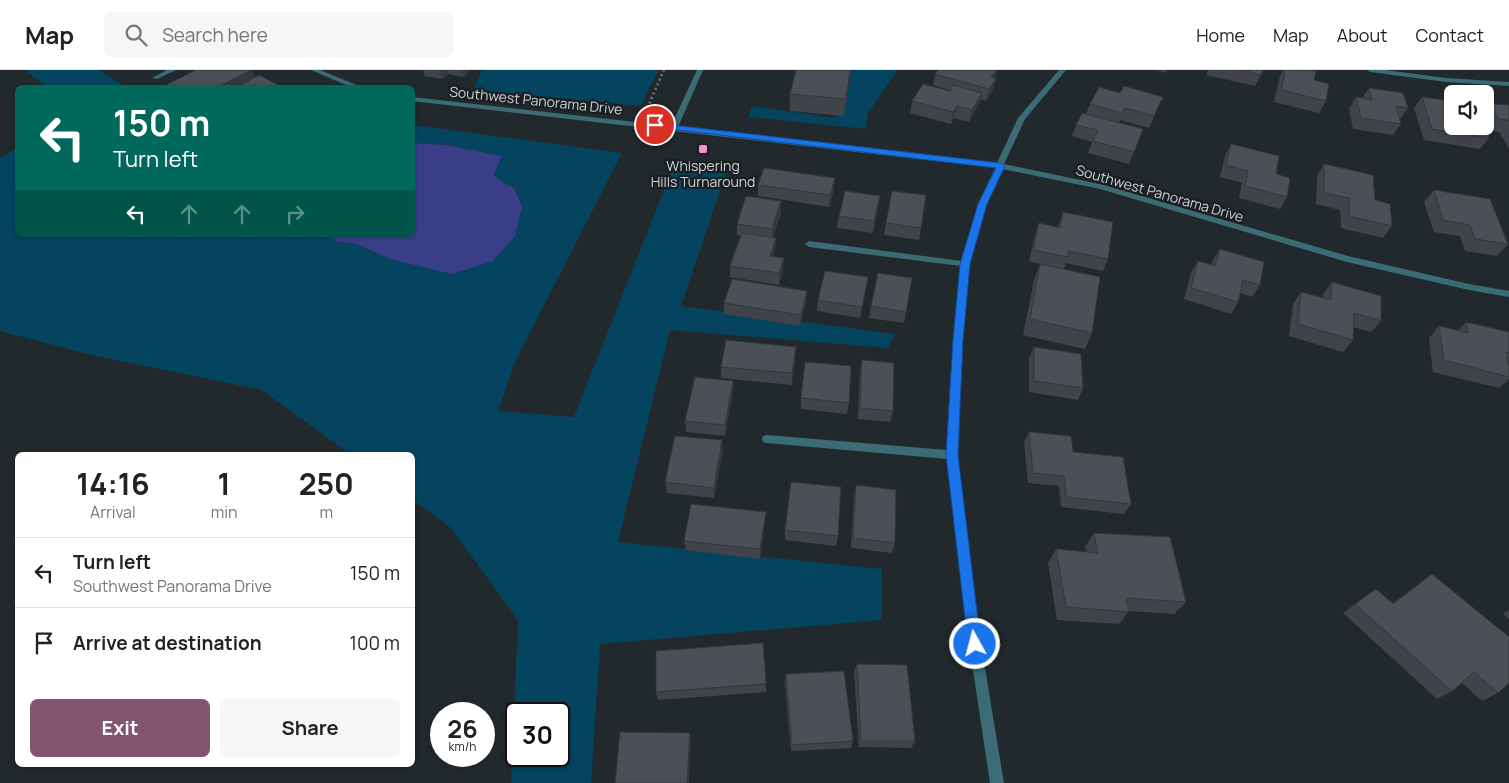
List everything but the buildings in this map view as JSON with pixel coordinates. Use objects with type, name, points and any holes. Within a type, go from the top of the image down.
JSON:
[{"type":"street","points":[[155,78],[173,70]]},
{"type":"street","points":[[314,70],[353,85]]},
{"type":"street","points":[[674,127],[700,70]]},
{"type":"street","points":[[997,783],[975,644],[952,455],[958,340],[965,264],[982,204],[1022,118],[1063,70]]},
{"type":"street","points":[[1370,70],[1446,80],[1509,84]]},
{"type":"street","name":"Southwest Panorama Drive","points":[[415,99],[674,127],[1001,166],[1101,187],[1347,259],[1469,287],[1509,294]]},
{"type":"street","points":[[809,244],[965,264]]},
{"type":"street","points":[[767,439],[952,455]]},
{"type":"path","points":[[653,110],[648,104],[664,70]]},
{"type":"shaded area","points":[[25,70],[99,70],[123,85],[44,85]]},
{"type":"shaded area","points":[[482,70],[658,70],[641,106],[473,90]]},
{"type":"shaded area","points":[[850,70],[898,70],[868,113],[866,129],[749,117],[751,106],[835,118]]},
{"type":"shaded area","points":[[415,125],[622,153],[516,360],[498,411],[574,417],[676,160],[728,167],[681,306],[895,334],[888,348],[670,330],[618,542],[882,569],[882,620],[600,644],[591,783],[511,783],[512,767],[570,767],[570,702],[514,702],[518,620],[451,528],[415,501],[415,452],[347,452],[262,390],[92,355],[0,331],[0,158],[15,149],[15,237],[330,237],[337,242],[357,244],[390,259],[415,264],[514,188],[499,180],[494,174],[502,156],[447,145],[415,143]]},
{"type":"shaded area","points":[[415,143],[447,145],[502,156],[494,174],[499,180],[514,188],[522,207],[515,236],[493,261],[452,274],[390,259],[357,244],[337,242],[330,237],[415,237]]},
{"type":"place","name":"Whispering Hills Turnaround","points":[[703,149]]},
{"type":"route","points":[[655,125],[1001,166],[982,204],[965,264],[958,340],[952,455],[975,644]]}]
